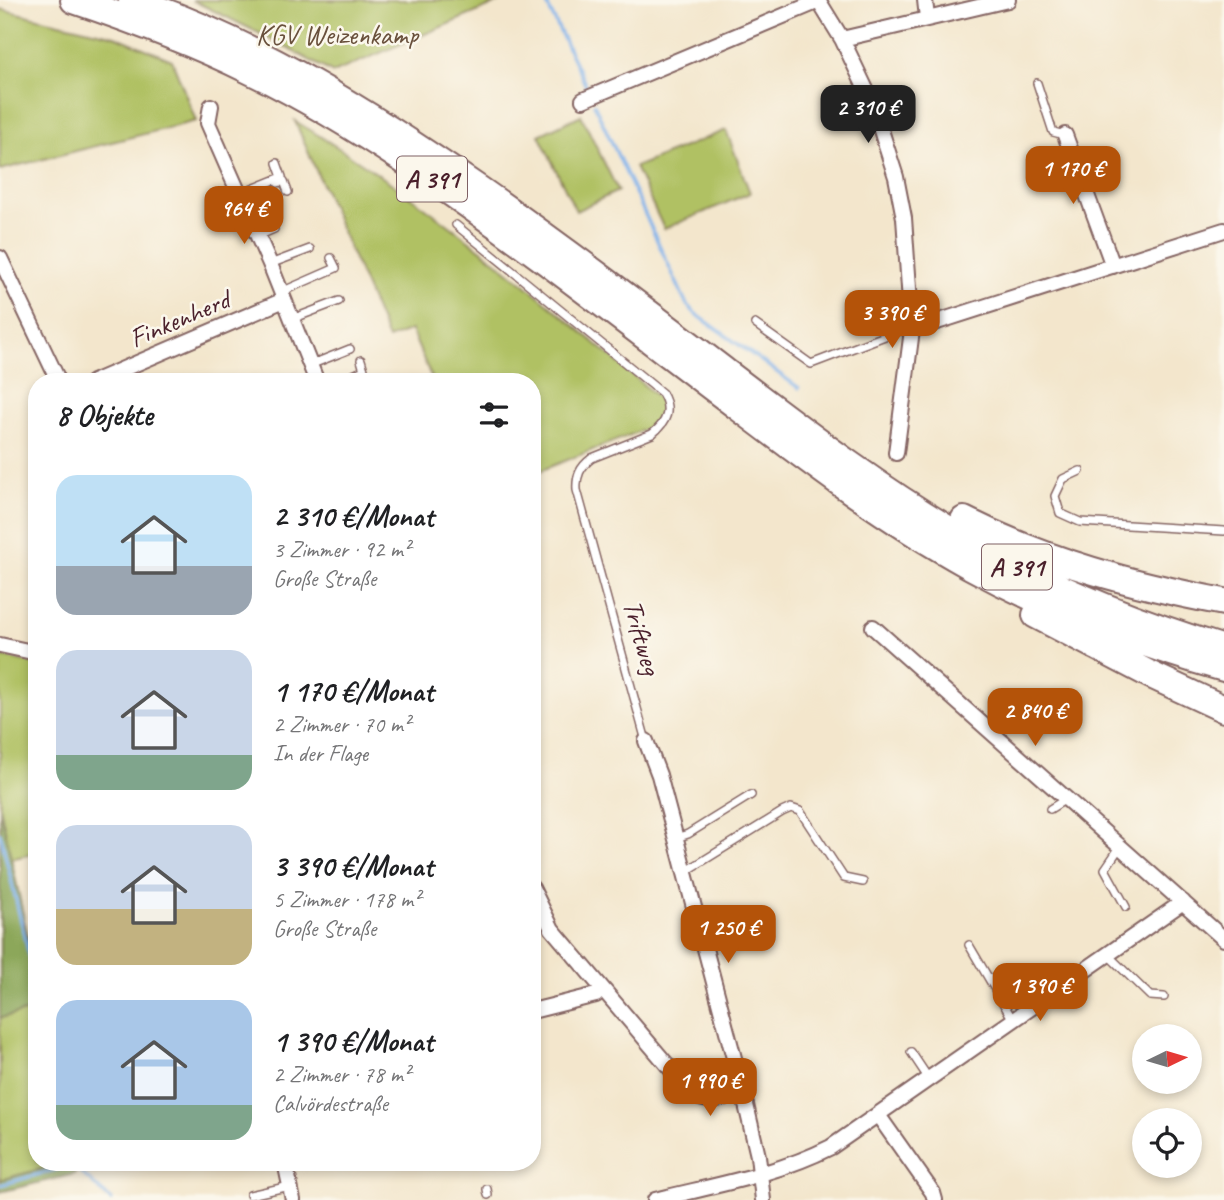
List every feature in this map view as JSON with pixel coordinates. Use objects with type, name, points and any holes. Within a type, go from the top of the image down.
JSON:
[{"type":"highway","name":"A 391","points":[[74,0],[142,23],[251,71],[334,117],[410,164],[569,277],[830,475],[898,522],[968,564],[1090,622],[1224,668]]},
{"type":"highway","name":"A 391","points":[[132,0],[261,55],[353,106],[420,148],[559,247],[827,449],[879,486],[969,542],[1031,575],[1118,613],[1224,649]]},
{"type":"highway","points":[[827,449],[848,453],[936,506],[1029,550],[1119,579],[1224,602]]},
{"type":"highway","points":[[968,564],[993,592],[1076,637],[1224,709]]},
{"type":"street","points":[[925,0],[927,18]]},
{"type":"street","points":[[842,39],[1008,0]]},
{"type":"street","points":[[583,100],[819,1],[842,39],[872,102],[897,177],[904,218],[912,330],[896,453]]},
{"type":"street","points":[[211,106],[208,123],[270,264],[313,373]]},
{"type":"street","points":[[1065,135],[1113,266]]},
{"type":"street","points":[[912,330],[1224,230]]},
{"type":"street","points":[[0,258],[55,373]]},
{"type":"street","name":"Finkenherd","points":[[113,373],[283,296]]},
{"type":"street","points":[[873,627],[1224,939]]},
{"type":"street","points":[[0,645],[28,651]]},
{"type":"street","name":"Triftweg","points":[[646,741],[659,775],[743,1092],[758,1156],[763,1200]]},
{"type":"street","points":[[655,1200],[760,1175],[831,1147],[1183,902]]},
{"type":"street","points":[[541,906],[552,929],[692,1094],[709,1100],[743,1092]]},
{"type":"street","points":[[541,1009],[596,995],[603,989]]},
{"type":"street","points":[[877,1115],[933,1193],[935,1200]]},
{"type":"street","points":[[287,1171],[292,1193]]},
{"type":"lane","points":[[1037,83],[1054,132],[1065,135]]},
{"type":"lane","points":[[241,197],[282,177],[277,163]]},
{"type":"lane","points":[[241,197],[284,181],[288,192]]},
{"type":"lane","name":"Triftweg","points":[[456,225],[662,393],[667,402],[666,416],[657,430],[592,458],[584,464],[576,480],[646,741]]},
{"type":"lane","points":[[258,236],[274,229]]},
{"type":"lane","points":[[270,264],[310,248]]},
{"type":"lane","points":[[283,296],[336,268],[331,258]]},
{"type":"lane","points":[[292,319],[340,301]]},
{"type":"lane","points":[[755,324],[811,364],[898,331],[912,330]]},
{"type":"lane","points":[[310,365],[350,349]]},
{"type":"lane","points":[[358,373],[364,370],[361,360]]},
{"type":"lane","points":[[1080,471],[1063,479],[1055,496],[1060,513],[1080,522],[1224,531]]},
{"type":"lane","points":[[676,838],[688,834],[751,794]]},
{"type":"lane","points":[[1050,809],[1066,799]]},
{"type":"lane","points":[[685,872],[791,808],[800,811],[844,878],[863,882]]},
{"type":"lane","points":[[1121,847],[1105,869],[1126,907]]},
{"type":"lane","points":[[969,945],[1014,1020]]},
{"type":"lane","points":[[1108,955],[1150,996],[1164,998]]},
{"type":"lane","points":[[911,1052],[929,1079]]},
{"type":"lane","points":[[250,1195],[292,1193]]},
{"type":"green space","name":"KGV Weizenkamp","points":[[192,0],[505,0],[333,73]]},
{"type":"green space","points":[[0,9],[115,36],[172,60],[196,121],[0,170]]},
{"type":"green space","points":[[581,115],[618,191],[576,211],[539,135]]},
{"type":"green space","points":[[295,121],[391,183],[483,251],[659,398],[660,412],[648,428],[541,470],[541,373],[430,373],[411,330],[388,339]]},
{"type":"green space","points":[[726,130],[750,193],[664,229],[635,167]]},
{"type":"green space","points":[[0,656],[28,662],[28,855],[10,859],[0,807]]},
{"type":"green space","points":[[0,807],[28,936],[28,1011],[0,1018]]},
{"type":"green space","points":[[28,1011],[28,1171],[34,1171],[0,1180],[0,1018]]},
{"type":"green space","points":[[34,1171],[75,1171],[75,1174],[0,1192],[0,1180]]},
{"type":"waterway","points":[[545,0],[587,88]]},
{"type":"waterway","points":[[594,104],[687,305],[799,388]]},
{"type":"waterway","points":[[0,833],[28,950]]},
{"type":"waterway","points":[[0,1185],[50,1171]]},
{"type":"waterway","points":[[79,1171],[111,1200]]}]
